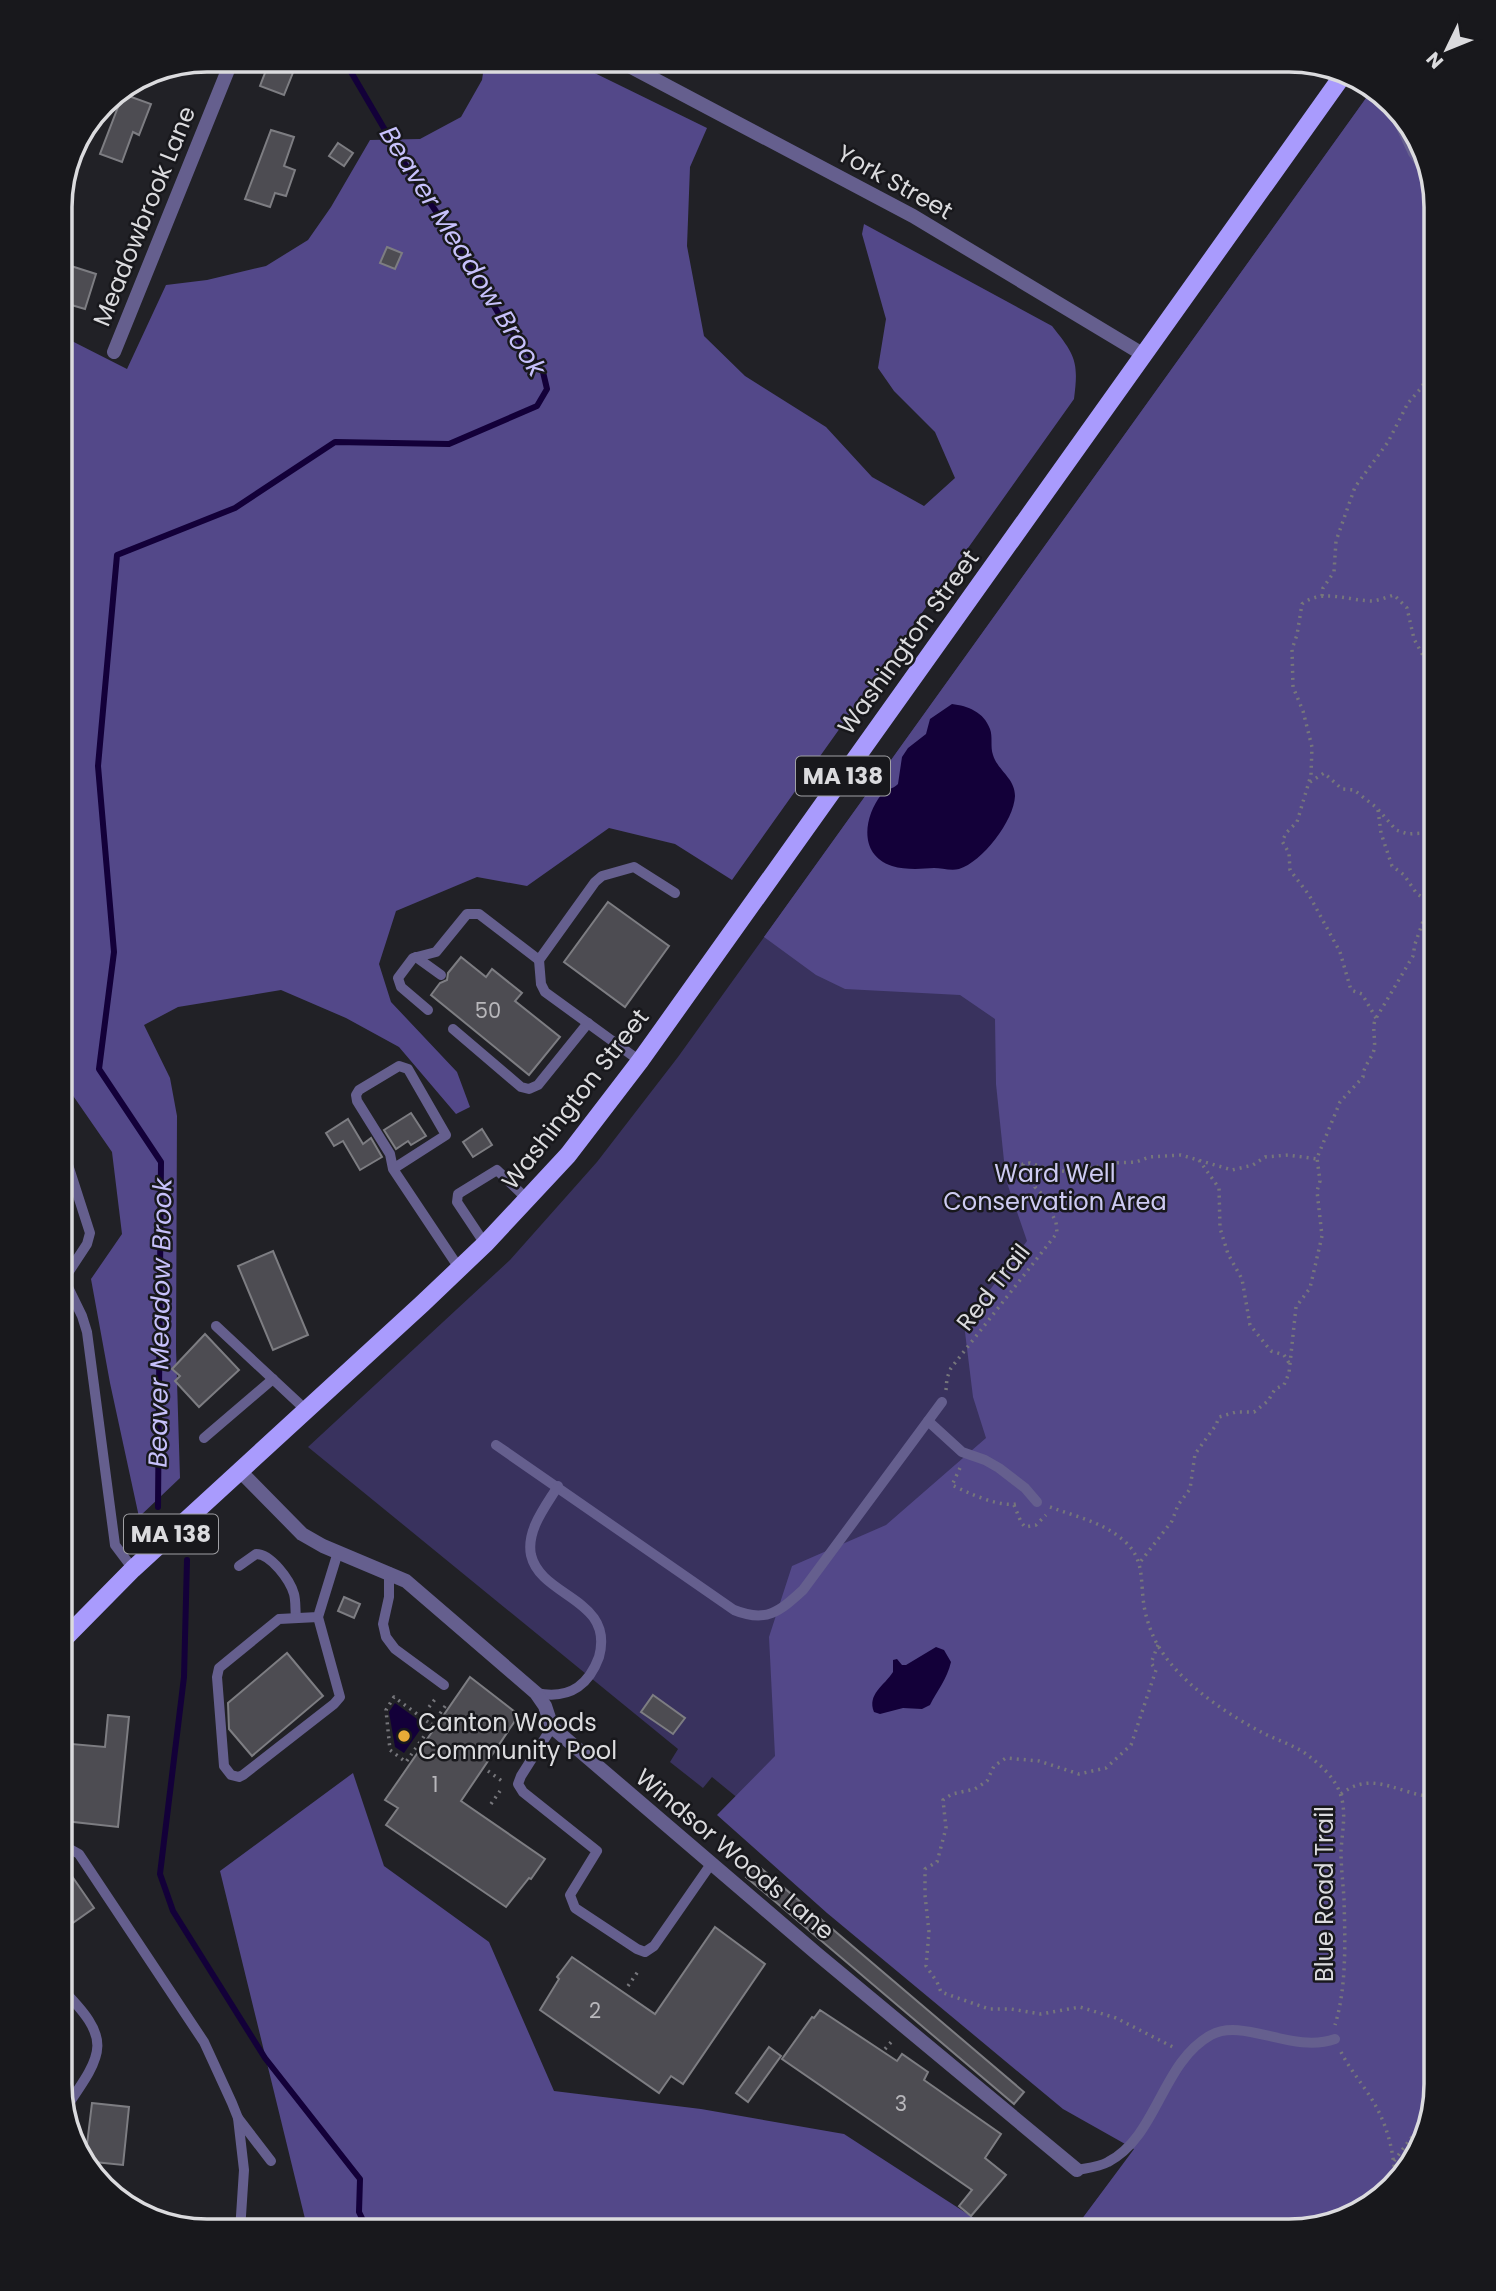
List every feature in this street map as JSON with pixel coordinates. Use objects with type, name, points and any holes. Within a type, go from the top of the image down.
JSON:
[{"type":"main road","name":"Washington Street","points":[[240,1471],[485,1244],[568,1155],[640,1061],[1338,82]]},
{"type":"main road","name":"MA 138","points":[[72,1631],[133,1569],[240,1471]]},
{"type":"street","name":"Meadowbrook Lane","points":[[114,352],[227,72]]},
{"type":"street","name":"York Street","points":[[641,72],[912,216],[1144,355]]},
{"type":"street","name":"Windsor Woods Lane","points":[[240,1471],[302,1534],[323,1546],[389,1572],[422,1592],[536,1693],[545,1706],[552,1727],[711,1864],[1077,2170]]},
{"type":"lane","points":[[640,1061],[542,988],[539,960],[598,878],[634,867],[675,893]]},
{"type":"lane","points":[[428,1010],[401,987],[398,981],[409,962],[416,957],[436,952],[464,917],[474,913],[539,960]]},
{"type":"lane","points":[[416,957],[441,975]]},
{"type":"lane","points":[[453,1029],[521,1087],[529,1089],[538,1085],[588,1023]]},
{"type":"lane","points":[[393,1170],[446,1135],[408,1069],[403,1066],[359,1090],[357,1101],[390,1154],[393,1170],[459,1268]]},
{"type":"lane","points":[[485,1244],[457,1202],[458,1194],[497,1170],[528,1200]]},
{"type":"lane","points":[[72,1177],[90,1233],[87,1244],[72,1264]]},
{"type":"lane","points":[[72,1296],[87,1332],[115,1545],[133,1569]]},
{"type":"lane","points":[[216,1326],[306,1410]]},
{"type":"lane","points":[[204,1438],[273,1379]]},
{"type":"lane","points":[[496,1445],[734,1610],[757,1617],[788,1604],[803,1590],[944,1401]]},
{"type":"lane","points":[[928,1421],[966,1455],[978,1457],[999,1468],[1025,1488],[1037,1502]]},
{"type":"lane","points":[[536,1693],[550,1696],[566,1693],[583,1683],[594,1667],[601,1647],[600,1633],[591,1614],[545,1578],[531,1556],[530,1545],[536,1523],[558,1486]]},
{"type":"lane","points":[[318,1617],[279,1619],[219,1668],[216,1677],[224,1766],[226,1771],[235,1777],[248,1772],[340,1697],[318,1617],[338,1552]]},
{"type":"lane","points":[[239,1566],[256,1554],[263,1554],[284,1576],[293,1591],[296,1617]]},
{"type":"lane","points":[[389,1572],[383,1624],[386,1637],[395,1649],[441,1690]]},
{"type":"lane","points":[[552,1727],[518,1784],[523,1793],[597,1852],[570,1895],[575,1908],[637,1950],[645,1952],[654,1946],[711,1864]]},
{"type":"lane","points":[[72,1850],[79,1854],[204,2042],[238,2118],[271,2161]]},
{"type":"lane","points":[[72,2001],[91,2023],[98,2041],[92,2070],[73,2098]]},
{"type":"lane","points":[[1077,2170],[1105,2164],[1122,2152],[1139,2132],[1174,2073],[1192,2050],[1208,2036],[1222,2030],[1236,2030],[1296,2043],[1335,2039]]},
{"type":"lane","points":[[238,2118],[244,2170],[241,2219]]},
{"type":"path","points":[[1322,596],[1323,588],[1334,572],[1336,541],[1355,487],[1388,442],[1408,402],[1424,383]]},
{"type":"path","points":[[1376,1018],[1362,994],[1351,990],[1339,950],[1309,895],[1290,870],[1289,853],[1282,839],[1297,822],[1308,783],[1312,749],[1303,712],[1293,690],[1292,649],[1302,604],[1311,598],[1322,596],[1373,601],[1396,596],[1407,608],[1414,639],[1424,656]]},
{"type":"path","points":[[1308,783],[1324,773],[1342,789],[1354,790],[1377,808],[1396,830],[1408,834],[1424,833]]},
{"type":"path","points":[[1377,808],[1381,833],[1391,863],[1404,875],[1417,894],[1424,898]]},
{"type":"path","points":[[966,1455],[952,1485],[978,1497],[1014,1505],[1023,1501],[1037,1502],[1102,1526],[1131,1548],[1140,1562],[1172,1521],[1178,1505],[1190,1489],[1195,1454],[1219,1417],[1236,1412],[1255,1411],[1268,1401],[1275,1390],[1284,1385],[1290,1365],[1296,1308],[1310,1288],[1322,1236],[1317,1159],[1340,1102],[1363,1077],[1363,1069],[1374,1049],[1373,1027],[1376,1018],[1413,956],[1424,919]]},
{"type":"path","name":"Red Trail","points":[[944,1401],[951,1368],[1057,1233],[1056,1222],[1047,1203],[1034,1186],[1033,1178],[1023,1170],[1023,1164],[1032,1163],[1051,1170],[1072,1172],[1136,1162],[1149,1157],[1181,1155],[1232,1170],[1252,1166],[1265,1157],[1288,1155],[1317,1159]]},
{"type":"path","points":[[1198,1160],[1219,1188],[1220,1228],[1228,1254],[1243,1281],[1250,1325],[1272,1351],[1284,1355],[1290,1365]]},
{"type":"path","points":[[1014,1505],[1021,1522],[1030,1528],[1042,1521],[1049,1506]]},
{"type":"path","name":"Blue Road Trail","points":[[1140,1562],[1145,1610],[1157,1645],[1177,1671],[1230,1714],[1302,1750],[1329,1776],[1341,1794],[1344,1818],[1341,1850],[1343,1982],[1334,2030],[1335,2039]]},
{"type":"path","points":[[1157,1645],[1151,1663],[1156,1670],[1132,1745],[1106,1768],[1080,1774],[1039,1761],[1007,1757],[994,1766],[987,1781],[975,1789],[952,1794],[943,1801],[946,1828],[937,1862],[925,1869],[929,1932],[926,1966],[941,1992],[989,2009],[1011,2009],[1041,2014],[1078,2006],[1118,2018],[1173,2047]]},
{"type":"path","points":[[429,1707],[441,1690]]},
{"type":"path","points":[[432,1725],[394,1697],[386,1710],[390,1750],[406,1762],[432,1725],[447,1702]]},
{"type":"path","points":[[488,1771],[502,1782]]},
{"type":"path","points":[[1341,1794],[1354,1785],[1372,1781],[1424,1796]]},
{"type":"path","points":[[491,1804],[500,1791]]},
{"type":"path","points":[[628,1986],[639,1970]]},
{"type":"path","points":[[886,2049],[897,2035]]},
{"type":"path","points":[[1335,2039],[1342,2056],[1381,2115],[1392,2147],[1394,2168]]},
{"type":"path","points":[[1394,2161],[1415,2134]]},
{"type":"green space","points":[[483,72],[593,72],[707,128],[690,167],[687,246],[704,336],[745,376],[826,427],[872,477],[924,506],[955,478],[935,432],[894,391],[878,368],[886,319],[862,234],[864,224],[1052,326],[1074,359],[1074,399],[732,880],[675,844],[609,828],[527,886],[477,877],[396,911],[379,964],[391,1002],[457,1072],[470,1107],[456,1114],[399,1047],[346,1018],[281,990],[178,1007],[144,1025],[170,1078],[177,1116],[176,1349],[180,1478],[139,1517],[91,1279],[122,1234],[112,1152],[72,1094],[72,341],[127,369],[166,285],[207,280],[266,266],[308,240],[331,207],[370,140],[420,139],[461,117],[482,80]]},
{"type":"green space","name":"Ward Well Conservation Area","points":[[1367,97],[1378,105],[1391,118],[1414,155],[1420,172],[1424,207],[1424,2084],[1420,2119],[1406,2152],[1385,2180],[1357,2201],[1324,2215],[1307,2218],[1082,2219],[1153,2125],[1012,2022],[712,1777],[703,1788],[670,1762],[678,1749],[308,1447],[510,1260],[597,1162],[678,1057]]},
{"type":"green space","name":"Ward Well Conservation Area","points":[[1367,97],[1378,105],[1391,118],[1414,155],[1420,172],[1424,207],[1424,2084],[1420,2119],[1406,2152],[1385,2180],[1357,2201],[1341,2209],[1324,2215],[1289,2219],[1082,2219],[1134,2149],[1063,2109],[827,1913],[717,1815],[775,1756],[769,1637],[792,1566],[886,1525],[986,1438],[973,1397],[964,1324],[1027,1241],[1006,1180],[996,1084],[995,1019],[960,995],[845,989],[816,975],[764,937]]},
{"type":"green space","points":[[353,1773],[384,1866],[489,1942],[554,2091],[701,2109],[844,2134],[975,2219],[305,2219],[220,1871]]},
{"type":"shaded area","points":[[952,704],[975,711],[987,723],[991,732],[993,755],[1014,790],[1009,817],[987,849],[959,869],[908,869],[892,866],[881,861],[869,845],[867,835],[871,814],[881,795],[898,784],[902,757],[908,748],[926,734],[930,719]]},
{"type":"shaded area","points":[[936,1647],[944,1650],[951,1662],[930,1705],[922,1709],[903,1708],[880,1714],[874,1712],[873,1700],[893,1672],[893,1660],[897,1659],[902,1665],[906,1665]]},
{"type":"shaded area","name":"Canton Woods Community Pool","points":[[395,1703],[424,1724],[404,1753],[395,1747],[389,1712]]},
{"type":"building","points":[[265,72],[293,72],[284,95],[260,86]]},
{"type":"building","points":[[130,96],[151,104],[139,135],[133,132],[122,162],[100,154],[119,104]]},
{"type":"building","points":[[271,130],[294,137],[284,166],[295,170],[286,196],[275,193],[270,207],[245,199]]},
{"type":"building","points":[[338,143],[353,153],[344,166],[329,156]]},
{"type":"building","points":[[387,247],[402,253],[395,269],[380,263]]},
{"type":"building","points":[[72,266],[96,274],[85,309],[72,305]]},
{"type":"building","points":[[608,902],[669,946],[625,1007],[564,962]]},
{"type":"building","points":[[461,957],[486,977],[492,969],[522,993],[515,1001],[560,1037],[529,1075],[431,995],[440,983],[447,980],[448,973]]},
{"type":"building","points":[[411,1113],[426,1136],[411,1145],[408,1141],[396,1149],[384,1130]]},
{"type":"building","points":[[348,1119],[363,1144],[371,1138],[382,1157],[360,1170],[343,1141],[334,1146],[326,1133]]},
{"type":"building","points":[[482,1129],[492,1145],[473,1157],[463,1142]]},
{"type":"building","points":[[273,1251],[308,1335],[273,1350],[238,1266]]},
{"type":"building","points":[[205,1334],[239,1370],[199,1407],[175,1381],[180,1376],[172,1369]]},
{"type":"building","points":[[344,1597],[360,1604],[354,1618],[338,1611]]},
{"type":"building","points":[[287,1653],[323,1696],[252,1756],[229,1729],[228,1703]]},
{"type":"building","points":[[470,1677],[519,1715],[461,1801],[545,1859],[506,1907],[386,1825],[398,1808],[385,1800]]},
{"type":"building","points":[[653,1695],[685,1718],[673,1734],[641,1712]]},
{"type":"building","points":[[108,1715],[129,1717],[118,1827],[72,1822],[72,1744],[105,1747]]},
{"type":"building","points":[[756,1864],[1024,2092],[1014,2104],[746,1877]]},
{"type":"building","points":[[72,1876],[94,1908],[72,1924]]},
{"type":"building","points":[[715,1927],[765,1964],[683,2084],[671,2076],[659,2093],[540,2010],[559,1979],[557,1977],[572,1957],[655,2014]]},
{"type":"building","points":[[820,2010],[897,2061],[902,2054],[928,2072],[924,2080],[1001,2134],[985,2158],[1006,2175],[971,2216],[959,2206],[972,2190],[782,2059]]},
{"type":"building","points":[[769,2047],[781,2056],[748,2102],[736,2093]]},
{"type":"building","points":[[92,2103],[129,2107],[123,2165],[97,2162],[87,2146]]},
{"type":"waterway","name":"Beaver Meadow Brook","points":[[158,1507],[161,1162],[99,1069],[114,952],[98,766],[117,555],[235,508],[335,442],[449,444],[537,406],[547,389],[543,372],[500,316],[409,171],[351,72]]},
{"type":"waterway","name":"Beaver Meadow Brook","points":[[187,1560],[184,1677],[160,1874],[173,1911],[265,2058],[360,2179],[359,2212],[362,2219]]},
{"type":"place","name":"Canton Woods Community Pool","points":[[404,1736]]}]
